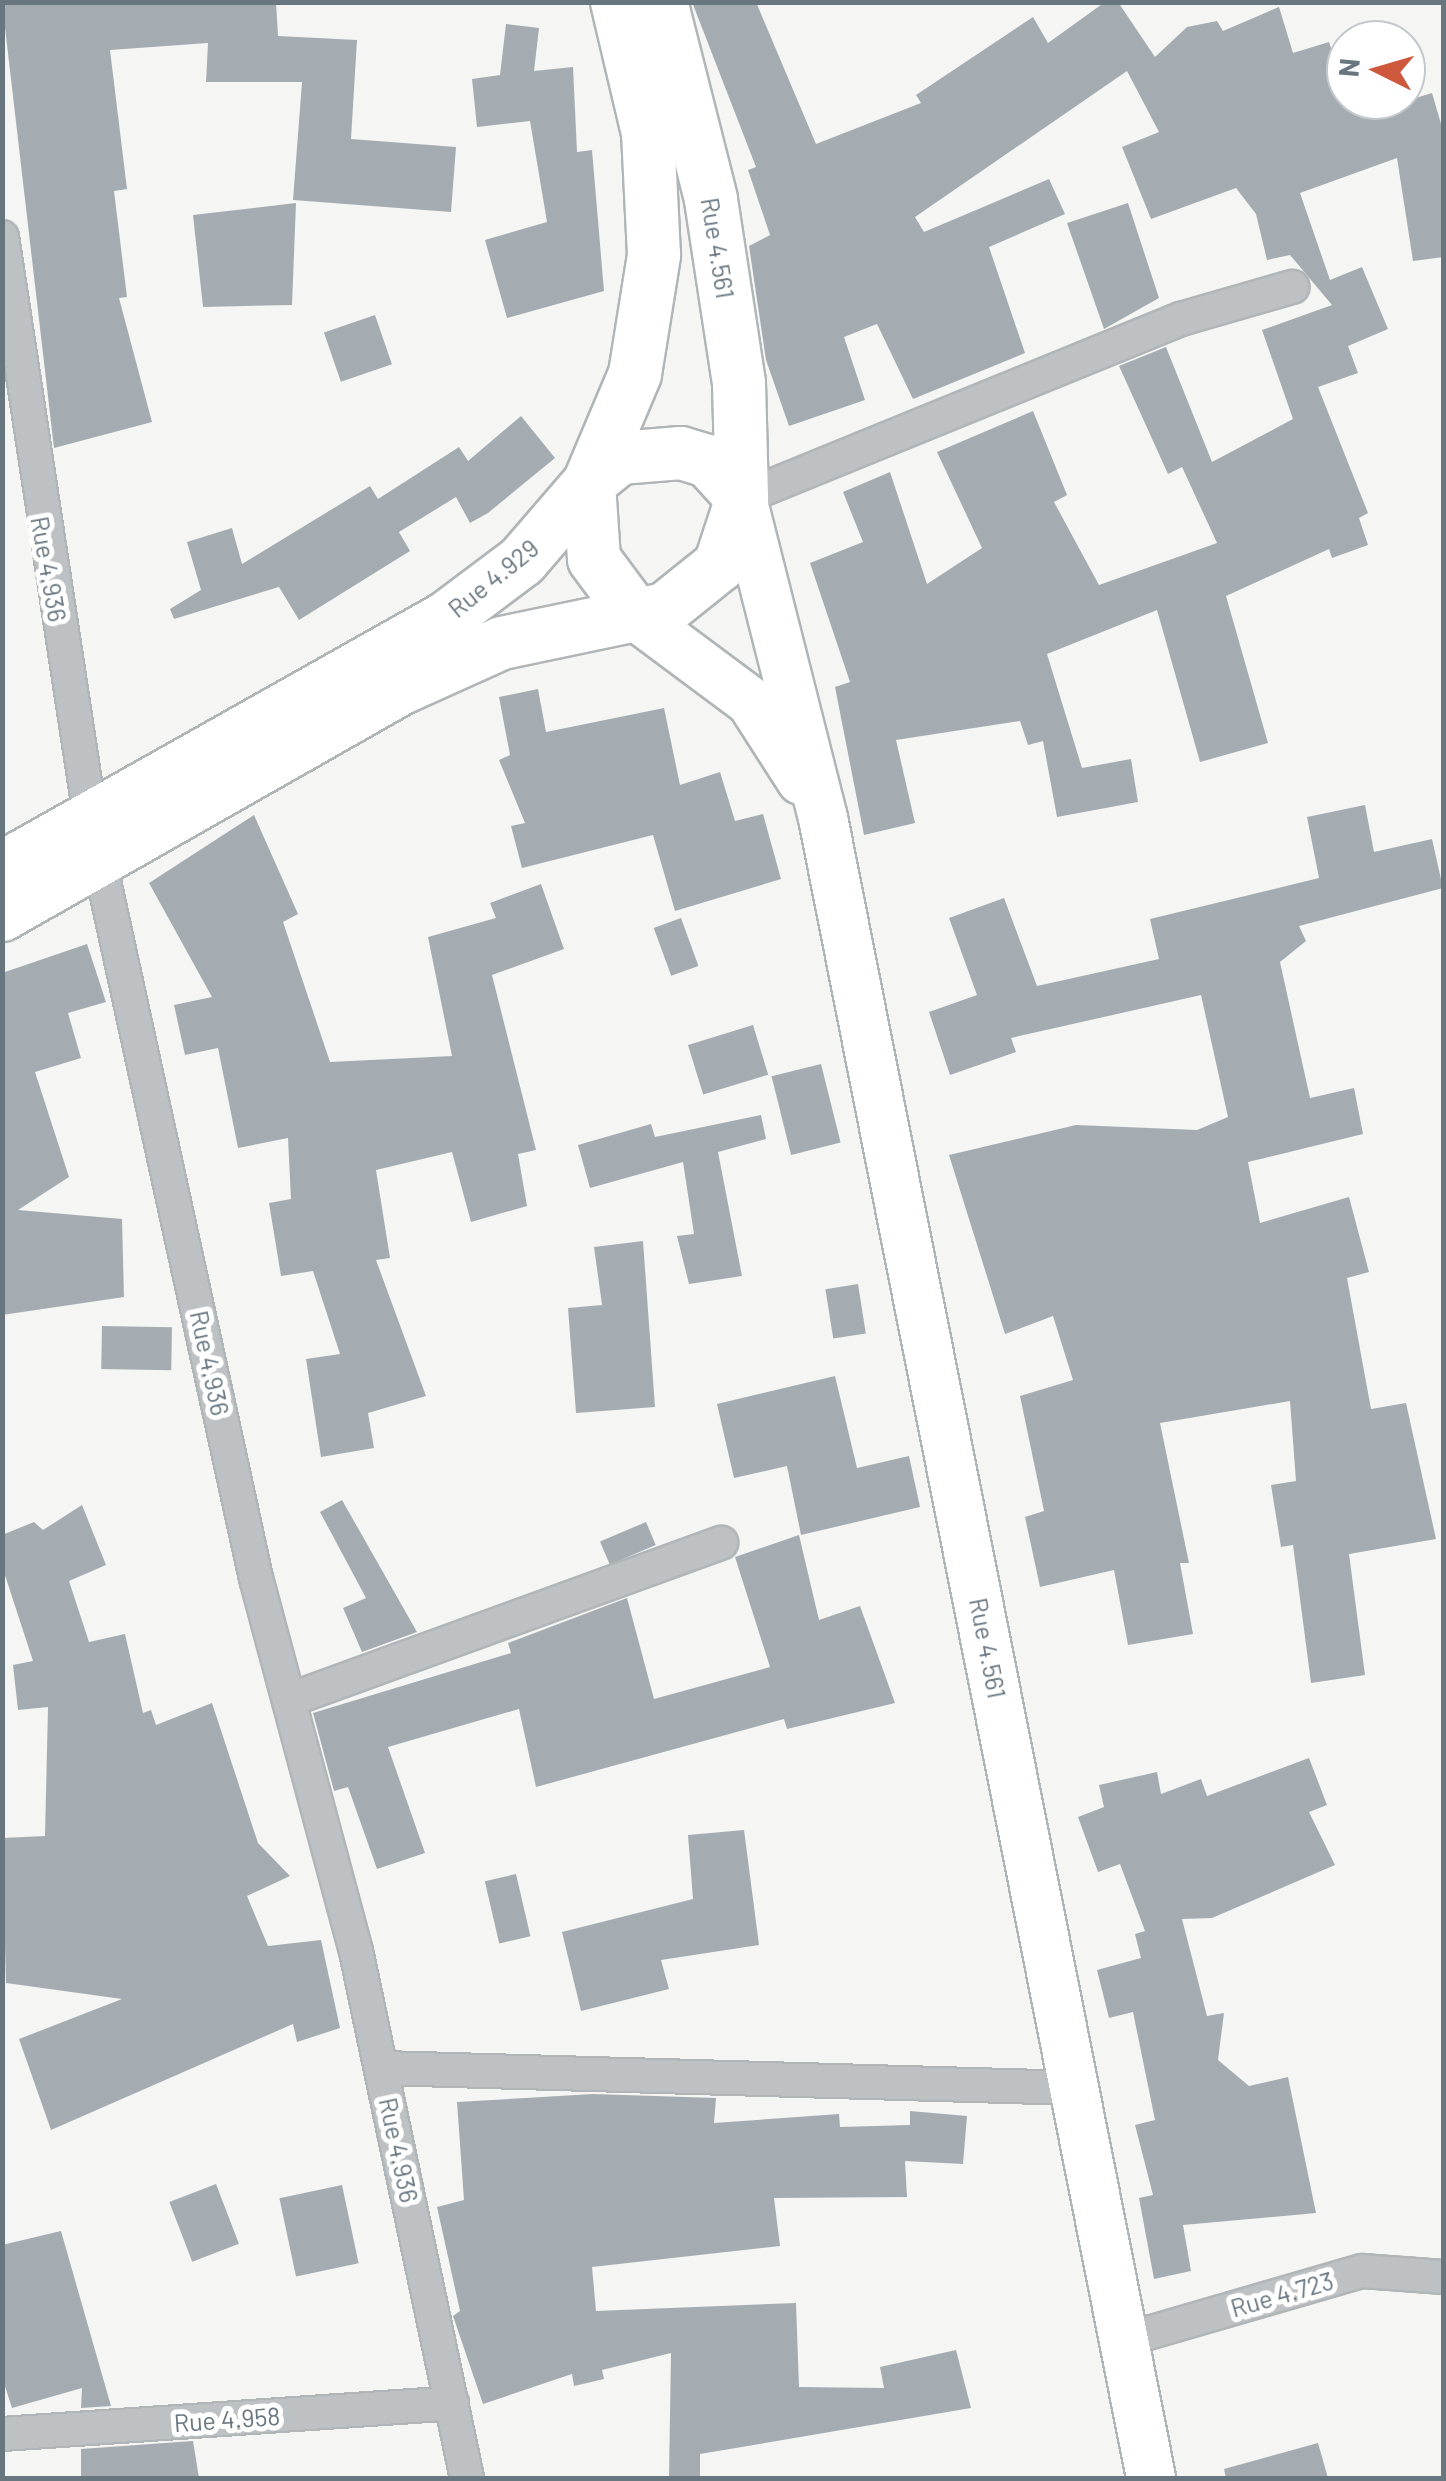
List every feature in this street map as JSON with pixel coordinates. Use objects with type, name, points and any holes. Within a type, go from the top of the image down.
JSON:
[{"type":"main road","name":"Rue 4.929","points":[[2,915],[95,842],[446,618],[522,561],[589,483],[635,374],[654,255],[648,132],[617,2]]},
{"type":"main road","name":"Rue 4.561","points":[[661,2],[712,199],[739,384],[742,498],[734,541],[693,594]]},
{"type":"main road","points":[[637,617],[594,560],[589,483],[620,458],[682,452],[708,462],[742,498]]},
{"type":"main road","name":"Rue 4.561","points":[[742,498],[822,818],[1151,2478]]},
{"type":"main road","name":"Rue 4.929","points":[[2,868],[95,842],[502,642],[637,617],[693,594]]},
{"type":"main road","name":"Rue 4.561","points":[[637,617],[751,702],[822,818]]},
{"type":"street","name":"Rue 4.936","points":[[2,238],[95,842],[289,1700],[382,2068],[468,2478]]},
{"type":"street","points":[[742,498],[1180,319],[1292,287]]},
{"type":"street","points":[[289,1700],[722,1544]]},
{"type":"street","points":[[382,2068],[1075,2088]]},
{"type":"street","name":"Rue 4.723","points":[[1124,2340],[1362,2271],[1444,2277]]},
{"type":"street","name":"Rue 4.958","points":[[2,2434],[452,2403]]},
{"type":"building","points":[[2,2],[276,2],[278,36],[357,40],[351,139],[456,147],[451,212],[293,200],[302,82],[206,82],[208,43],[110,50],[127,189],[114,191],[127,297],[119,298],[152,422],[54,448]]},
{"type":"building","points":[[692,2],[756,2],[816,144],[921,103],[916,95],[1033,17],[1048,43],[1105,2],[1118,2],[1155,57],[1187,27],[1217,21],[1223,31],[1279,7],[1293,53],[1326,43],[1326,120],[1426,120],[1426,95],[1432,93],[1444,134],[1444,257],[1413,261],[1397,158],[1300,193],[1330,280],[1362,267],[1388,329],[1348,346],[1358,373],[1318,387],[1368,513],[1359,518],[1368,545],[1332,558],[1329,549],[1226,596],[1268,743],[1200,762],[1157,610],[1047,654],[1082,768],[1131,759],[1138,802],[1057,817],[1043,741],[1028,745],[1020,721],[896,740],[915,823],[864,835],[835,687],[850,682],[810,563],[863,542],[843,492],[890,472],[927,584],[982,548],[937,452],[1033,411],[1067,495],[1054,502],[1099,585],[1217,543],[1182,467],[1168,474],[1119,366],[1166,347],[1212,462],[1293,419],[1262,330],[1332,305],[1290,255],[1267,260],[1256,214],[1236,188],[1151,219],[1122,147],[1159,132],[1127,71],[915,217],[924,232],[1049,179],[1065,214],[989,247],[1025,353],[913,399],[877,324],[844,337],[865,400],[789,426],[766,360],[749,246],[770,235],[748,170],[756,167]]},
{"type":"building","points":[[506,24],[539,28],[534,71],[573,67],[577,152],[592,150],[604,291],[507,318],[485,240],[547,222],[530,121],[477,127],[472,79],[500,75]]},
{"type":"building","points":[[296,203],[292,305],[203,307],[193,215]]},
{"type":"building","points":[[1128,203],[1159,298],[1104,329],[1067,223]]},
{"type":"building","points":[[375,315],[392,364],[341,382],[324,333]]},
{"type":"building","points":[[521,416],[555,458],[488,513],[470,523],[456,497],[399,532],[410,551],[299,620],[279,587],[174,619],[170,609],[201,590],[187,542],[232,528],[242,564],[370,486],[378,499],[459,447],[468,461]]},
{"type":"building","points":[[538,689],[546,732],[664,708],[680,785],[720,772],[735,821],[763,814],[781,879],[675,911],[653,835],[522,868],[511,826],[525,823],[499,760],[510,755],[499,697]]},
{"type":"building","points":[[1365,805],[1374,852],[1432,839],[1443,888],[1299,926],[1306,941],[1280,962],[1310,1098],[1354,1088],[1363,1134],[1248,1162],[1260,1223],[1349,1197],[1369,1272],[1347,1278],[1371,1409],[1406,1403],[1436,1539],[1349,1554],[1365,1675],[1311,1683],[1293,1545],[1281,1547],[1271,1485],[1296,1481],[1290,1401],[1160,1423],[1189,1563],[1180,1563],[1193,1634],[1128,1645],[1114,1570],[1040,1587],[1025,1517],[1044,1511],[1020,1396],[1073,1380],[1053,1316],[1005,1334],[949,1155],[1076,1125],[1197,1130],[1228,1117],[1201,995],[1011,1038],[1016,1052],[950,1075],[929,1012],[977,995],[949,918],[1004,898],[1037,986],[1159,959],[1150,919],[1319,878],[1307,817]]},
{"type":"building","points":[[254,815],[298,914],[283,922],[330,1062],[452,1056],[428,937],[496,918],[490,903],[541,884],[564,949],[492,975],[536,1150],[518,1154],[527,1206],[471,1222],[452,1152],[376,1170],[390,1258],[376,1260],[426,1396],[368,1413],[374,1448],[321,1457],[306,1359],[340,1354],[313,1271],[281,1276],[269,1203],[291,1199],[288,1138],[238,1148],[218,1048],[185,1055],[174,1005],[212,997],[149,883]]},
{"type":"building","points":[[681,918],[698,966],[671,976],[654,928]]},
{"type":"building","points":[[87,944],[106,1002],[68,1013],[81,1058],[35,1072],[69,1177],[18,1210],[122,1219],[124,1297],[2,1315],[2,973]]},
{"type":"building","points":[[753,1025],[768,1075],[703,1095],[688,1045]]},
{"type":"building","points":[[821,1064],[841,1143],[791,1155],[772,1076]]},
{"type":"building","points":[[761,1115],[766,1139],[718,1152],[742,1276],[689,1284],[677,1236],[694,1234],[683,1162],[590,1188],[578,1145],[651,1124],[655,1137]]},
{"type":"building","points":[[643,1241],[655,1407],[576,1413],[568,1308],[602,1305],[594,1247]]},
{"type":"building","points":[[858,1284],[866,1333],[833,1339],[825,1289]]},
{"type":"building","points":[[102,1326],[172,1327],[171,1370],[101,1369]]},
{"type":"building","points":[[835,1376],[857,1468],[909,1456],[920,1507],[801,1535],[787,1466],[734,1478],[717,1404]]},
{"type":"building","points":[[342,1500],[417,1632],[362,1652],[343,1608],[366,1598],[320,1512]]},
{"type":"building","points":[[82,1505],[106,1565],[69,1581],[89,1642],[125,1634],[143,1713],[151,1710],[156,1725],[212,1703],[258,1843],[290,1876],[247,1896],[268,1946],[321,1940],[340,2028],[297,2042],[293,2024],[51,2130],[19,2039],[122,1999],[6,1983],[2,1838],[45,1836],[48,1707],[18,1710],[13,1665],[33,1661],[2,1566],[2,1535],[34,1522],[43,1530]]},
{"type":"building","points":[[646,1522],[656,1545],[610,1565],[600,1542]]},
{"type":"building","points":[[799,1535],[819,1620],[860,1606],[895,1703],[787,1729],[784,1719],[536,1787],[519,1709],[388,1747],[425,1853],[377,1869],[348,1787],[334,1791],[313,1713],[511,1653],[508,1643],[627,1598],[654,1699],[770,1667],[735,1557]]},
{"type":"building","points":[[1309,1758],[1327,1805],[1309,1812],[1335,1865],[1212,1918],[1182,1919],[1207,2016],[1224,2013],[1218,2060],[1249,2086],[1288,2077],[1316,2213],[1183,2225],[1191,2271],[1154,2279],[1139,2198],[1153,2195],[1135,2125],[1155,2120],[1133,2012],[1109,2018],[1097,1970],[1141,1958],[1135,1934],[1145,1931],[1120,1864],[1098,1872],[1078,1817],[1104,1807],[1099,1785],[1157,1772],[1161,1794],[1201,1779],[1207,1796]]},
{"type":"building","points":[[744,1830],[759,1945],[661,1960],[669,1989],[581,2011],[562,1932],[693,1899],[688,1835]]},
{"type":"building","points":[[516,1874],[530,1936],[499,1944],[485,1881]]},
{"type":"building","points":[[593,2094],[716,2098],[714,2123],[839,2114],[840,2127],[910,2125],[910,2111],[967,2116],[963,2164],[905,2161],[907,2197],[774,2198],[780,2246],[592,2267],[596,2311],[796,2303],[799,2387],[884,2388],[880,2367],[956,2350],[971,2408],[700,2454],[700,2478],[669,2478],[671,2353],[602,2370],[604,2379],[574,2386],[572,2374],[483,2404],[453,2316],[460,2311],[437,2207],[464,2200],[457,2102]]},
{"type":"building","points":[[216,2184],[239,2244],[192,2262],[169,2202]]},
{"type":"building","points":[[342,2185],[359,2263],[296,2277],[279,2198]]},
{"type":"building","points":[[61,2231],[111,2406],[81,2408],[82,2388],[12,2408],[2,2377],[2,2245]]},
{"type":"building","points":[[193,2441],[199,2478],[81,2478],[81,2449]]},
{"type":"building","points":[[1318,2443],[1328,2478],[1226,2478],[1224,2469]]}]
